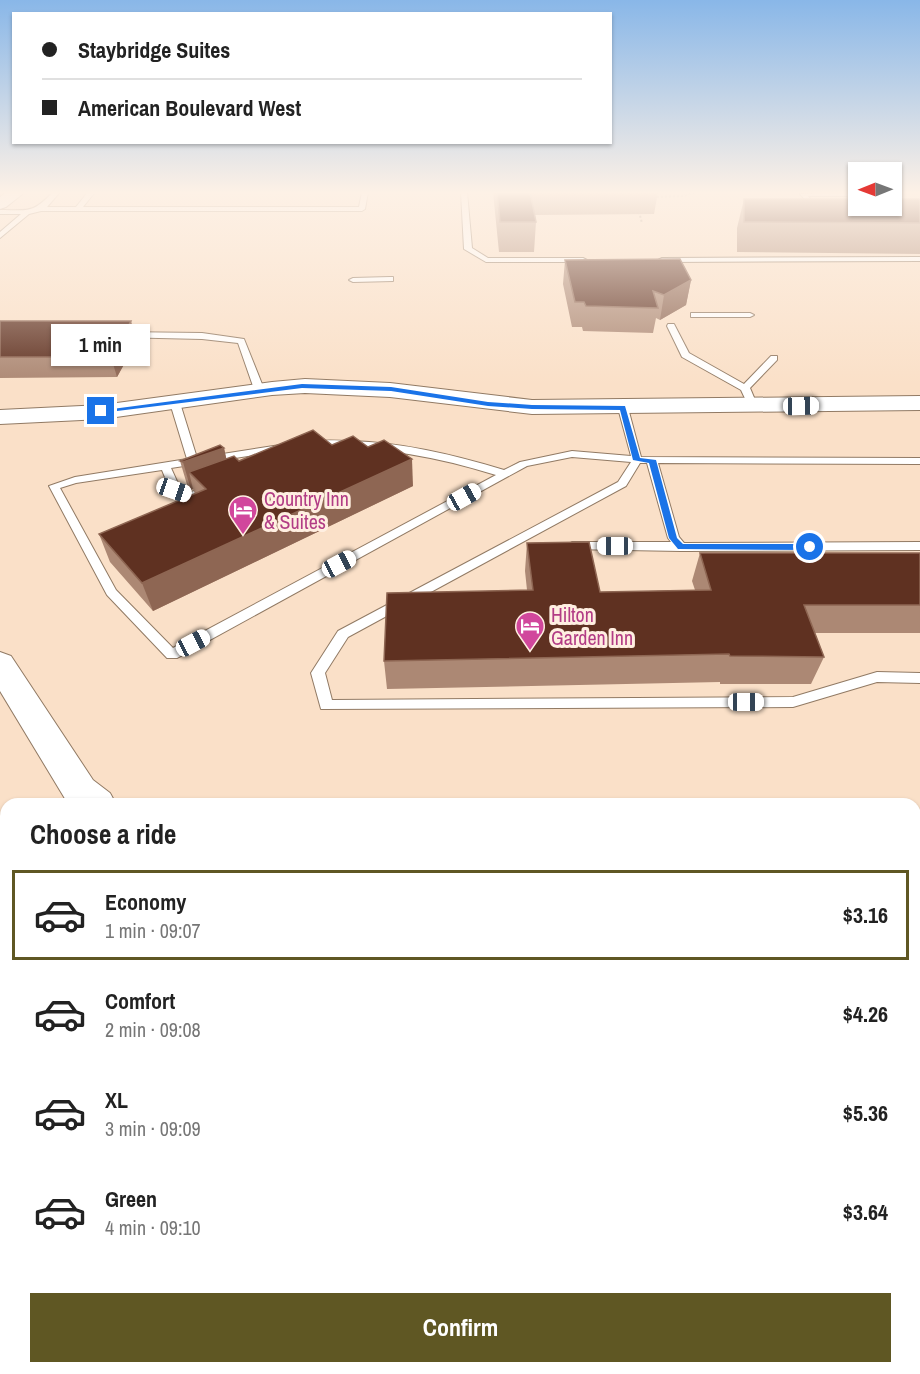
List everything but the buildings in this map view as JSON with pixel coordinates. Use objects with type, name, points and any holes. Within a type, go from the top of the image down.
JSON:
[{"type":"main road","points":[[0,417],[35,414],[60,415],[302,386],[391,389],[499,405],[623,408],[749,397],[920,403]]},
{"type":"main road","points":[[0,428],[34,424],[60,415]]},
{"type":"main road","points":[[0,664],[80,791],[89,798]]},
{"type":"lane","points":[[480,256],[486,260],[593,260]]},
{"type":"lane","points":[[652,260],[920,259]]},
{"type":"lane","points":[[353,280],[390,279]]},
{"type":"lane","points":[[694,315],[750,315]]},
{"type":"lane","points":[[671,326],[686,355],[749,397],[774,358]]},
{"type":"lane","points":[[107,335],[202,336],[241,341],[259,390]]},
{"type":"lane","points":[[175,403],[193,461]]},
{"type":"lane","points":[[623,408],[637,460],[622,484],[343,634],[318,672],[326,705],[793,702],[877,677],[920,678]]},
{"type":"lane","points":[[505,474],[457,458],[398,447],[339,443],[297,445],[254,457],[165,465],[75,480],[54,486],[111,592],[172,654],[524,464],[572,454],[637,460],[920,461]]},
{"type":"lane","points":[[652,460],[674,538],[681,546]]},
{"type":"lane","points":[[165,465],[174,490],[191,496],[221,485]]},
{"type":"lane","points":[[506,545],[535,546]]},
{"type":"lane","points":[[571,546],[920,546]]},
{"type":"place","name":"Country Inn & Suites","points":[[243,536]]},
{"type":"place","name":"Hilton Garden Inn","points":[[530,652]]},
{"type":"route","points":[[101,411],[302,386],[391,389],[488,404],[623,408],[637,460],[652,460],[674,538],[681,547],[810,547]]}]
